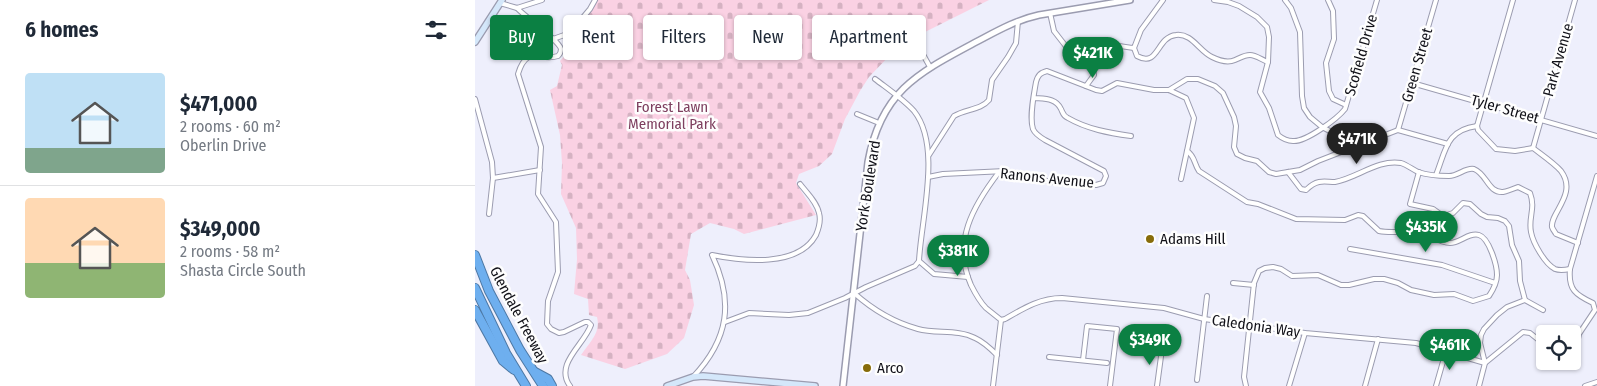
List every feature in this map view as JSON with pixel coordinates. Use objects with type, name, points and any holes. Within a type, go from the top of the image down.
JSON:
[{"type":"highway","name":"Glendale Freeway","points":[[475,254],[489,291],[533,372],[543,386]]},
{"type":"highway","name":"Glendale Freeway","points":[[475,288],[489,320],[526,386]]},
{"type":"highway","points":[[475,310],[503,361],[516,370]]},
{"type":"highway","points":[[533,372],[548,379],[552,386]]},
{"type":"main road","points":[[475,42],[501,2]]},
{"type":"main road","points":[[667,386],[682,383],[693,377],[719,376],[815,386]]},
{"type":"street","points":[[517,8],[541,0]]},
{"type":"street","points":[[553,58],[560,54],[561,48],[553,39],[570,33],[595,0]]},
{"type":"street","name":"York Boulevard","points":[[843,386],[868,162],[879,123],[897,96],[910,82],[930,67],[1018,21],[1107,2],[1130,0]]},
{"type":"street","points":[[1163,0],[1141,30],[1134,48],[1137,56],[1144,60],[1149,59],[1157,52],[1162,42],[1178,35],[1185,36],[1193,41],[1211,56],[1232,61],[1244,56],[1253,56],[1268,62],[1269,31],[1263,22],[1235,4],[1214,0]]},
{"type":"street","points":[[1285,0],[1291,8],[1300,32],[1303,102],[1307,113],[1322,127],[1357,146]]},
{"type":"street","points":[[1328,0],[1333,11],[1334,39],[1326,63],[1329,91],[1333,99],[1346,105]]},
{"type":"street","name":"Scofield Drive","points":[[1268,62],[1260,87],[1260,95],[1269,108],[1278,135],[1295,142],[1313,134],[1337,118],[1346,105],[1377,0]]},
{"type":"street","name":"Green Street","points":[[1398,130],[1436,0]]},
{"type":"street","points":[[1513,0],[1483,103],[1477,126],[1478,130],[1496,150],[1515,151],[1533,148],[1560,170],[1567,184],[1563,204],[1553,221],[1552,227],[1556,234],[1579,243]]},
{"type":"street","name":"Park Avenue","points":[[1533,148],[1575,0]]},
{"type":"street","points":[[501,2],[517,8],[525,15]]},
{"type":"street","points":[[1050,13],[1054,31],[1075,58]]},
{"type":"street","points":[[928,156],[955,116],[960,112],[986,104],[989,100],[992,80],[1015,43],[1018,21]]},
{"type":"street","points":[[1085,86],[1094,75],[1092,59],[1097,48],[1107,45],[1134,48]]},
{"type":"street","points":[[526,60],[518,74],[541,147],[539,194],[556,222],[558,272],[548,301],[547,324],[551,329],[559,333],[585,322],[591,325],[566,365],[565,374],[570,386]]},
{"type":"street","points":[[926,60],[930,67]]},
{"type":"street","points":[[1131,136],[1105,132],[1079,124],[1065,116],[1056,103],[1050,99],[1034,98],[1037,77],[1047,71],[1102,91],[1117,83],[1154,90],[1169,90],[1186,98],[1194,118],[1181,179]]},
{"type":"street","points":[[1169,90],[1187,78],[1198,79],[1215,86],[1223,93],[1234,117],[1236,126],[1234,147],[1237,154],[1257,161],[1269,172],[1276,174],[1300,170],[1318,160],[1398,130],[1448,144]]},
{"type":"street","points":[[725,322],[749,313],[789,315],[808,313],[915,266],[919,261],[928,177],[928,156],[921,123],[914,111],[875,79]]},
{"type":"street","name":"Tyler Street","points":[[1412,83],[1597,136]]},
{"type":"street","points":[[475,98],[477,114],[492,162],[493,178],[489,214]]},
{"type":"street","name":"Ranons Avenue","points":[[928,177],[943,174],[999,172],[1018,173],[1051,182],[1096,185],[1103,183],[1106,176],[1103,171],[1038,136],[1033,129],[1034,98]]},
{"type":"street","points":[[857,114],[879,123]]},
{"type":"street","points":[[1436,175],[1453,135],[1460,129],[1477,126]]},
{"type":"street","points":[[1187,151],[1194,158],[1195,166],[1199,171],[1209,176],[1237,197],[1296,219],[1345,220],[1358,215],[1363,216],[1379,231],[1422,233],[1449,243],[1478,234],[1483,237],[1491,250],[1496,271],[1495,284],[1489,296],[1473,301],[1454,294],[1434,295],[1423,293],[1384,279],[1341,285],[1318,275],[1292,276],[1281,268],[1265,268],[1259,271],[1254,285],[1244,377],[1246,386]]},
{"type":"street","points":[[1288,172],[1301,189],[1306,190],[1313,184],[1322,181],[1334,182],[1379,165],[1390,163],[1403,164],[1419,172],[1436,175],[1452,176],[1467,169],[1474,169],[1483,175],[1489,186],[1501,192],[1518,187],[1530,193],[1534,203],[1531,219],[1533,242],[1552,268],[1562,271],[1571,270]]},
{"type":"street","points":[[493,178],[540,170]]},
{"type":"street","points":[[993,386],[1001,320],[980,301],[968,277],[963,248],[966,231],[976,207],[999,172]]},
{"type":"street","points":[[1419,172],[1410,204],[1433,209],[1440,214],[1447,215],[1453,213],[1463,203],[1470,204],[1487,217],[1505,221],[1509,226],[1512,245],[1519,261],[1525,300],[1543,310]]},
{"type":"street","points":[[1581,331],[1595,310],[1595,306],[1576,294],[1569,280],[1597,176]]},
{"type":"street","points":[[693,377],[702,368],[714,350],[725,322],[724,287],[720,272],[712,255],[760,260],[777,259],[802,250],[809,244],[818,230],[819,212],[800,184]]},
{"type":"street","points":[[1350,249],[1442,265],[1495,284]]},
{"type":"street","points":[[919,261],[934,274],[968,277]]},
{"type":"street","points":[[1233,283],[1254,285]]},
{"type":"street","points":[[854,293],[889,319],[919,329],[966,334],[984,343],[997,355]]},
{"type":"street","points":[[1197,380],[1207,296]]},
{"type":"street","name":"Caledonia Way","points":[[1001,320],[1005,320],[1039,300],[1062,298],[1164,308],[1204,319],[1305,333],[1416,343],[1485,363]]},
{"type":"street","points":[[1479,386],[1485,363],[1480,343],[1484,329],[1507,307],[1525,300]]},
{"type":"street","points":[[1083,360],[1087,326],[1117,329],[1110,386]]},
{"type":"street","points":[[1485,363],[1523,332],[1530,333],[1536,338]]},
{"type":"street","points":[[1289,386],[1305,333]]},
{"type":"street","points":[[1365,386],[1378,339]]},
{"type":"street","points":[[1157,386],[1162,349]]},
{"type":"street","points":[[1436,386],[1446,351]]},
{"type":"street","points":[[1049,357],[1107,362]]},
{"type":"street","points":[[1585,386],[1597,382]]},
{"type":"green space","name":"Forest Lawn Memorial Park","points":[[598,0],[989,0],[926,32],[926,15],[812,15],[812,60],[885,60],[869,77],[860,91],[845,119],[832,154],[819,166],[799,174],[796,183],[816,215],[744,234],[734,229],[710,223],[691,234],[685,270],[690,280],[694,305],[684,338],[667,354],[625,369],[581,355],[594,337],[598,323],[597,317],[589,315],[588,299],[574,294],[577,259],[576,228],[561,194],[562,163],[560,135],[550,90],[557,86],[562,65],[560,61],[563,58],[563,60],[633,60],[633,15],[588,15]]},
{"type":"place","name":"Adams Hill","points":[[1150,239]]},
{"type":"place","name":"Arco","points":[[867,368]]}]
